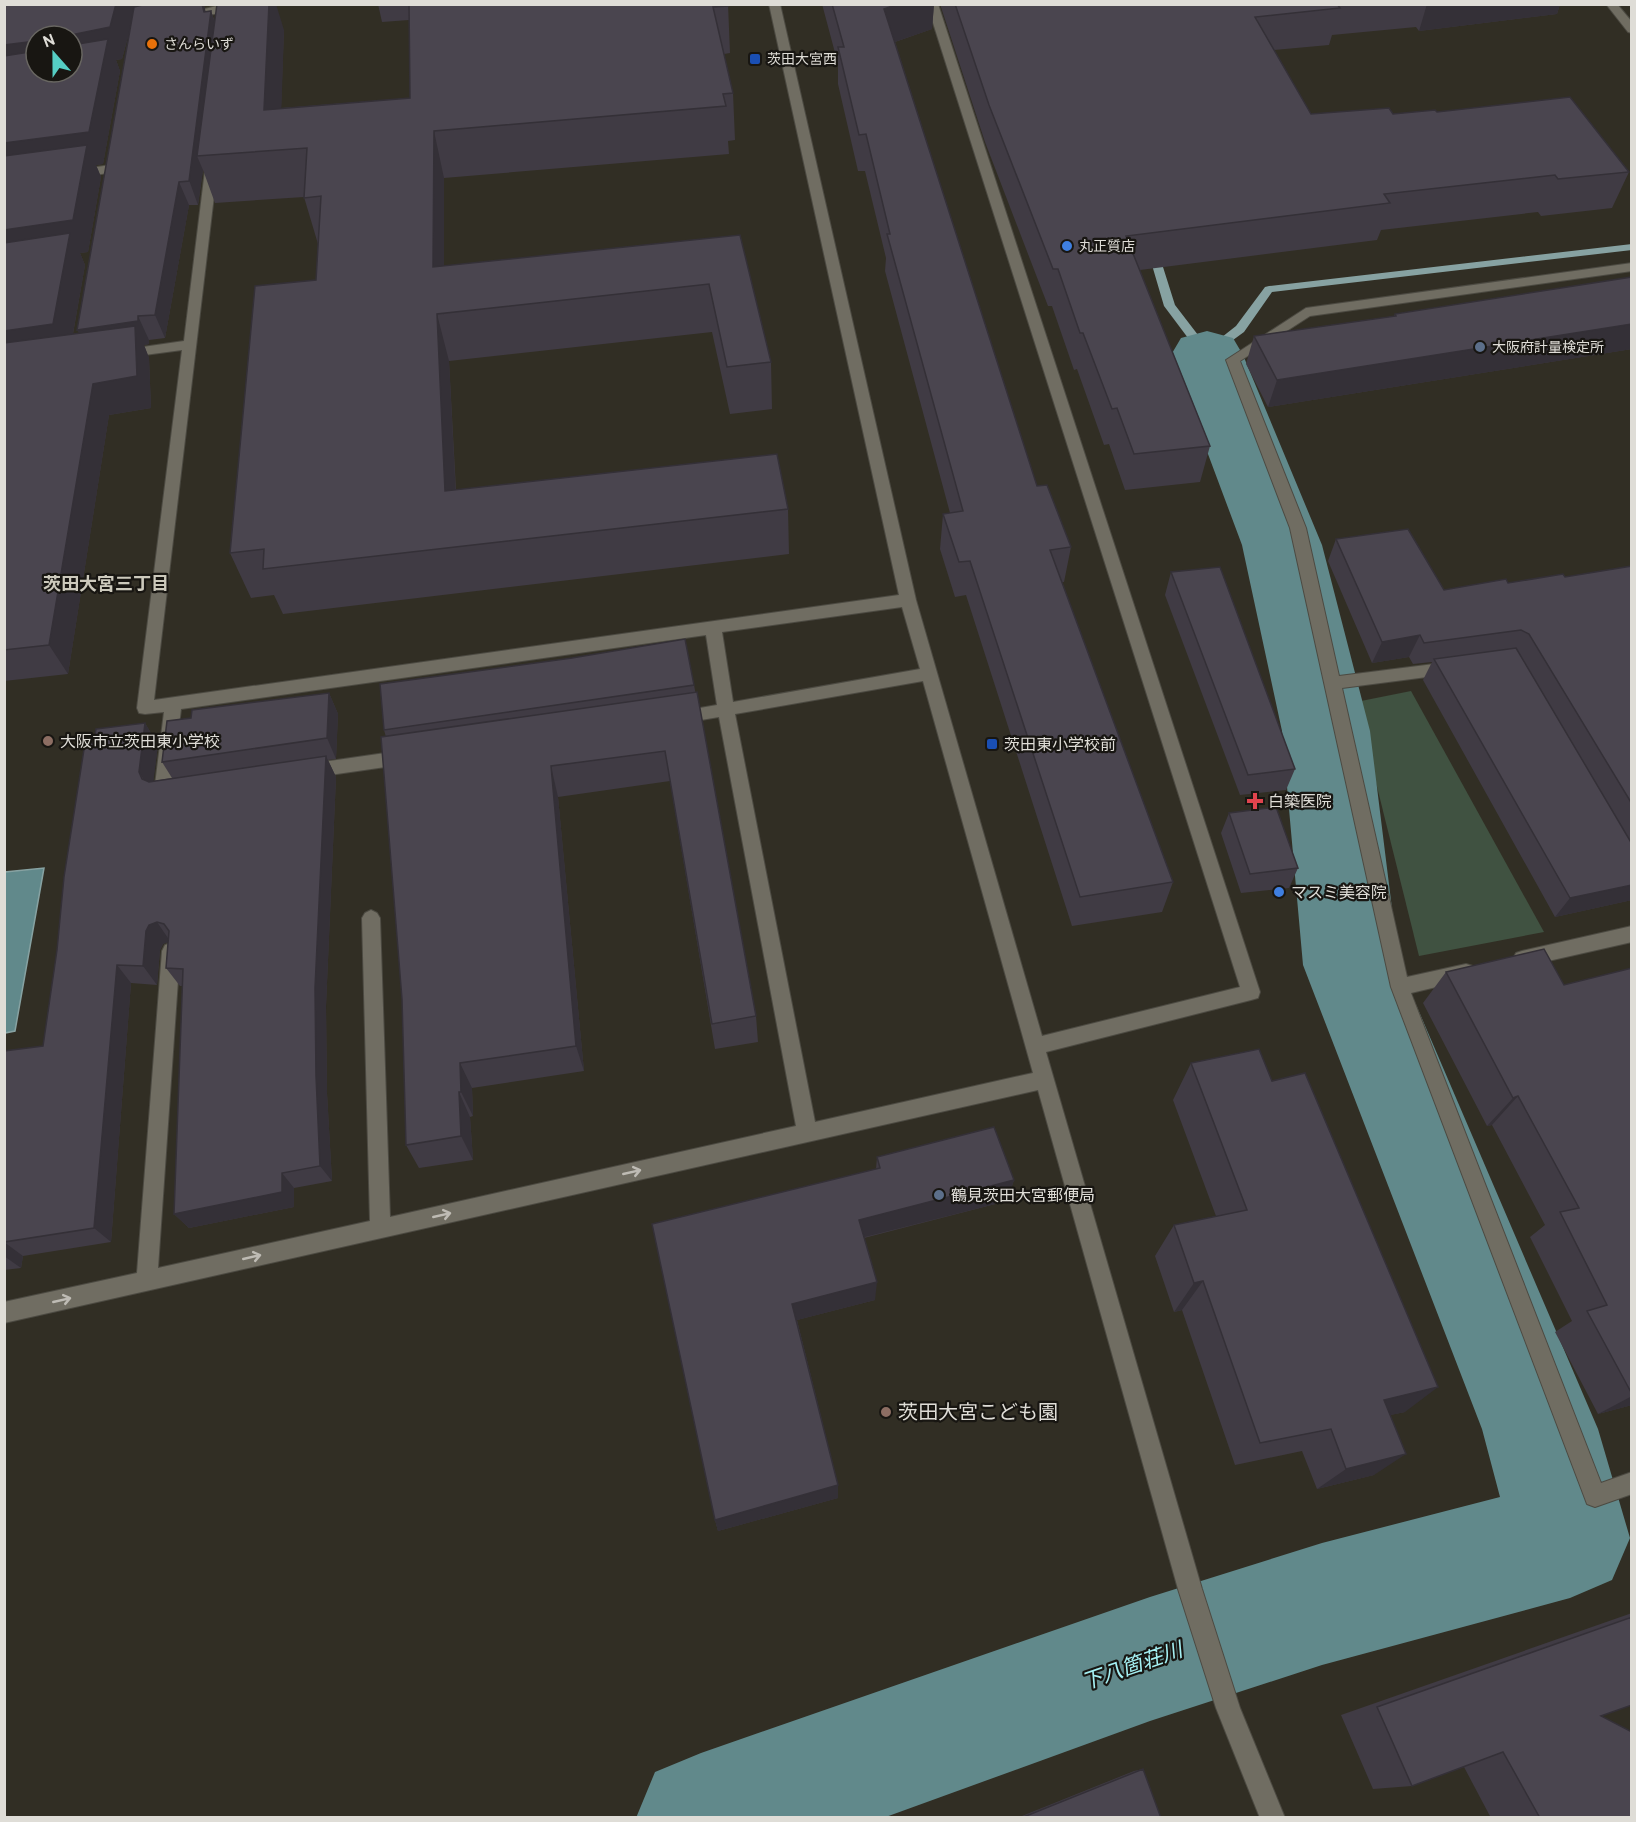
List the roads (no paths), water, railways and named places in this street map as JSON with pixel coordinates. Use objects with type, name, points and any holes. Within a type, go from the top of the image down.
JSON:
[{"type":"street","points":[[774,4],[908,600],[1190,1589],[1228,1708],[1273,1818]]},
{"type":"street","points":[[932,4],[1251,992],[1036,1046]]},
{"type":"street","points":[[1611,4],[1632,30]]},
{"type":"street","points":[[172,19],[230,6],[228,25]]},
{"type":"street","points":[[213,153],[145,708],[908,600]]},
{"type":"street","points":[[66,176],[111,169]]},
{"type":"street","points":[[1632,267],[1306,312],[1233,360],[1298,528],[1400,987],[1595,1496],[1632,1483]]},
{"type":"street","points":[[111,356],[190,345]]},
{"type":"street","points":[[713,628],[726,710],[807,1132]]},
{"type":"street","points":[[1332,683],[1462,666]]},
{"type":"street","points":[[656,721],[930,674]]},
{"type":"street","points":[[173,704],[163,793],[187,789]]},
{"type":"street","points":[[292,774],[421,755]]},
{"type":"street","points":[[371,918],[380,1228]]},
{"type":"street","points":[[1504,963],[1632,934]]},
{"type":"street","points":[[147,1280],[171,951]]},
{"type":"street","points":[[1400,987],[1481,968]]},
{"type":"street","points":[[4,1313],[1046,1079]]},
{"type":"water","points":[[44,868],[15,1031],[5,1033],[5,872]]},
{"type":"waterway","points":[[1152,248],[1170,306],[1207,355],[1240,329],[1269,289],[1632,247]]},
{"type":"waterway","name":"下八箇荘川","points":[[701,1818],[1150,1659],[1322,1604],[1570,1538],[1540,1429],[1351,965],[1326,731],[1282,545],[1207,355]]},
{"type":"place","name":"さんらいず","points":[[152,44]]},
{"type":"place","name":"茨田大宮西","points":[[755,59]]},
{"type":"place","name":"丸正質店","points":[[1067,246]]},
{"type":"place","name":"大阪府計量検定所","points":[[1480,347]]},
{"type":"place","name":"大阪市立茨田東小学校","points":[[48,741]]},
{"type":"place","name":"茨田東小学校前","points":[[992,744]]},
{"type":"place","name":"白築医院","points":[[1255,801]]},
{"type":"place","name":"マスミ美容院","points":[[1279,892]]},
{"type":"place","name":"鶴見茨田大宮郵便局","points":[[939,1195]]},
{"type":"place","name":"茨田大宮こども園","points":[[886,1412]]},
{"type":"district","name":"茨田大宮三丁目","points":[[106,584]]}]
